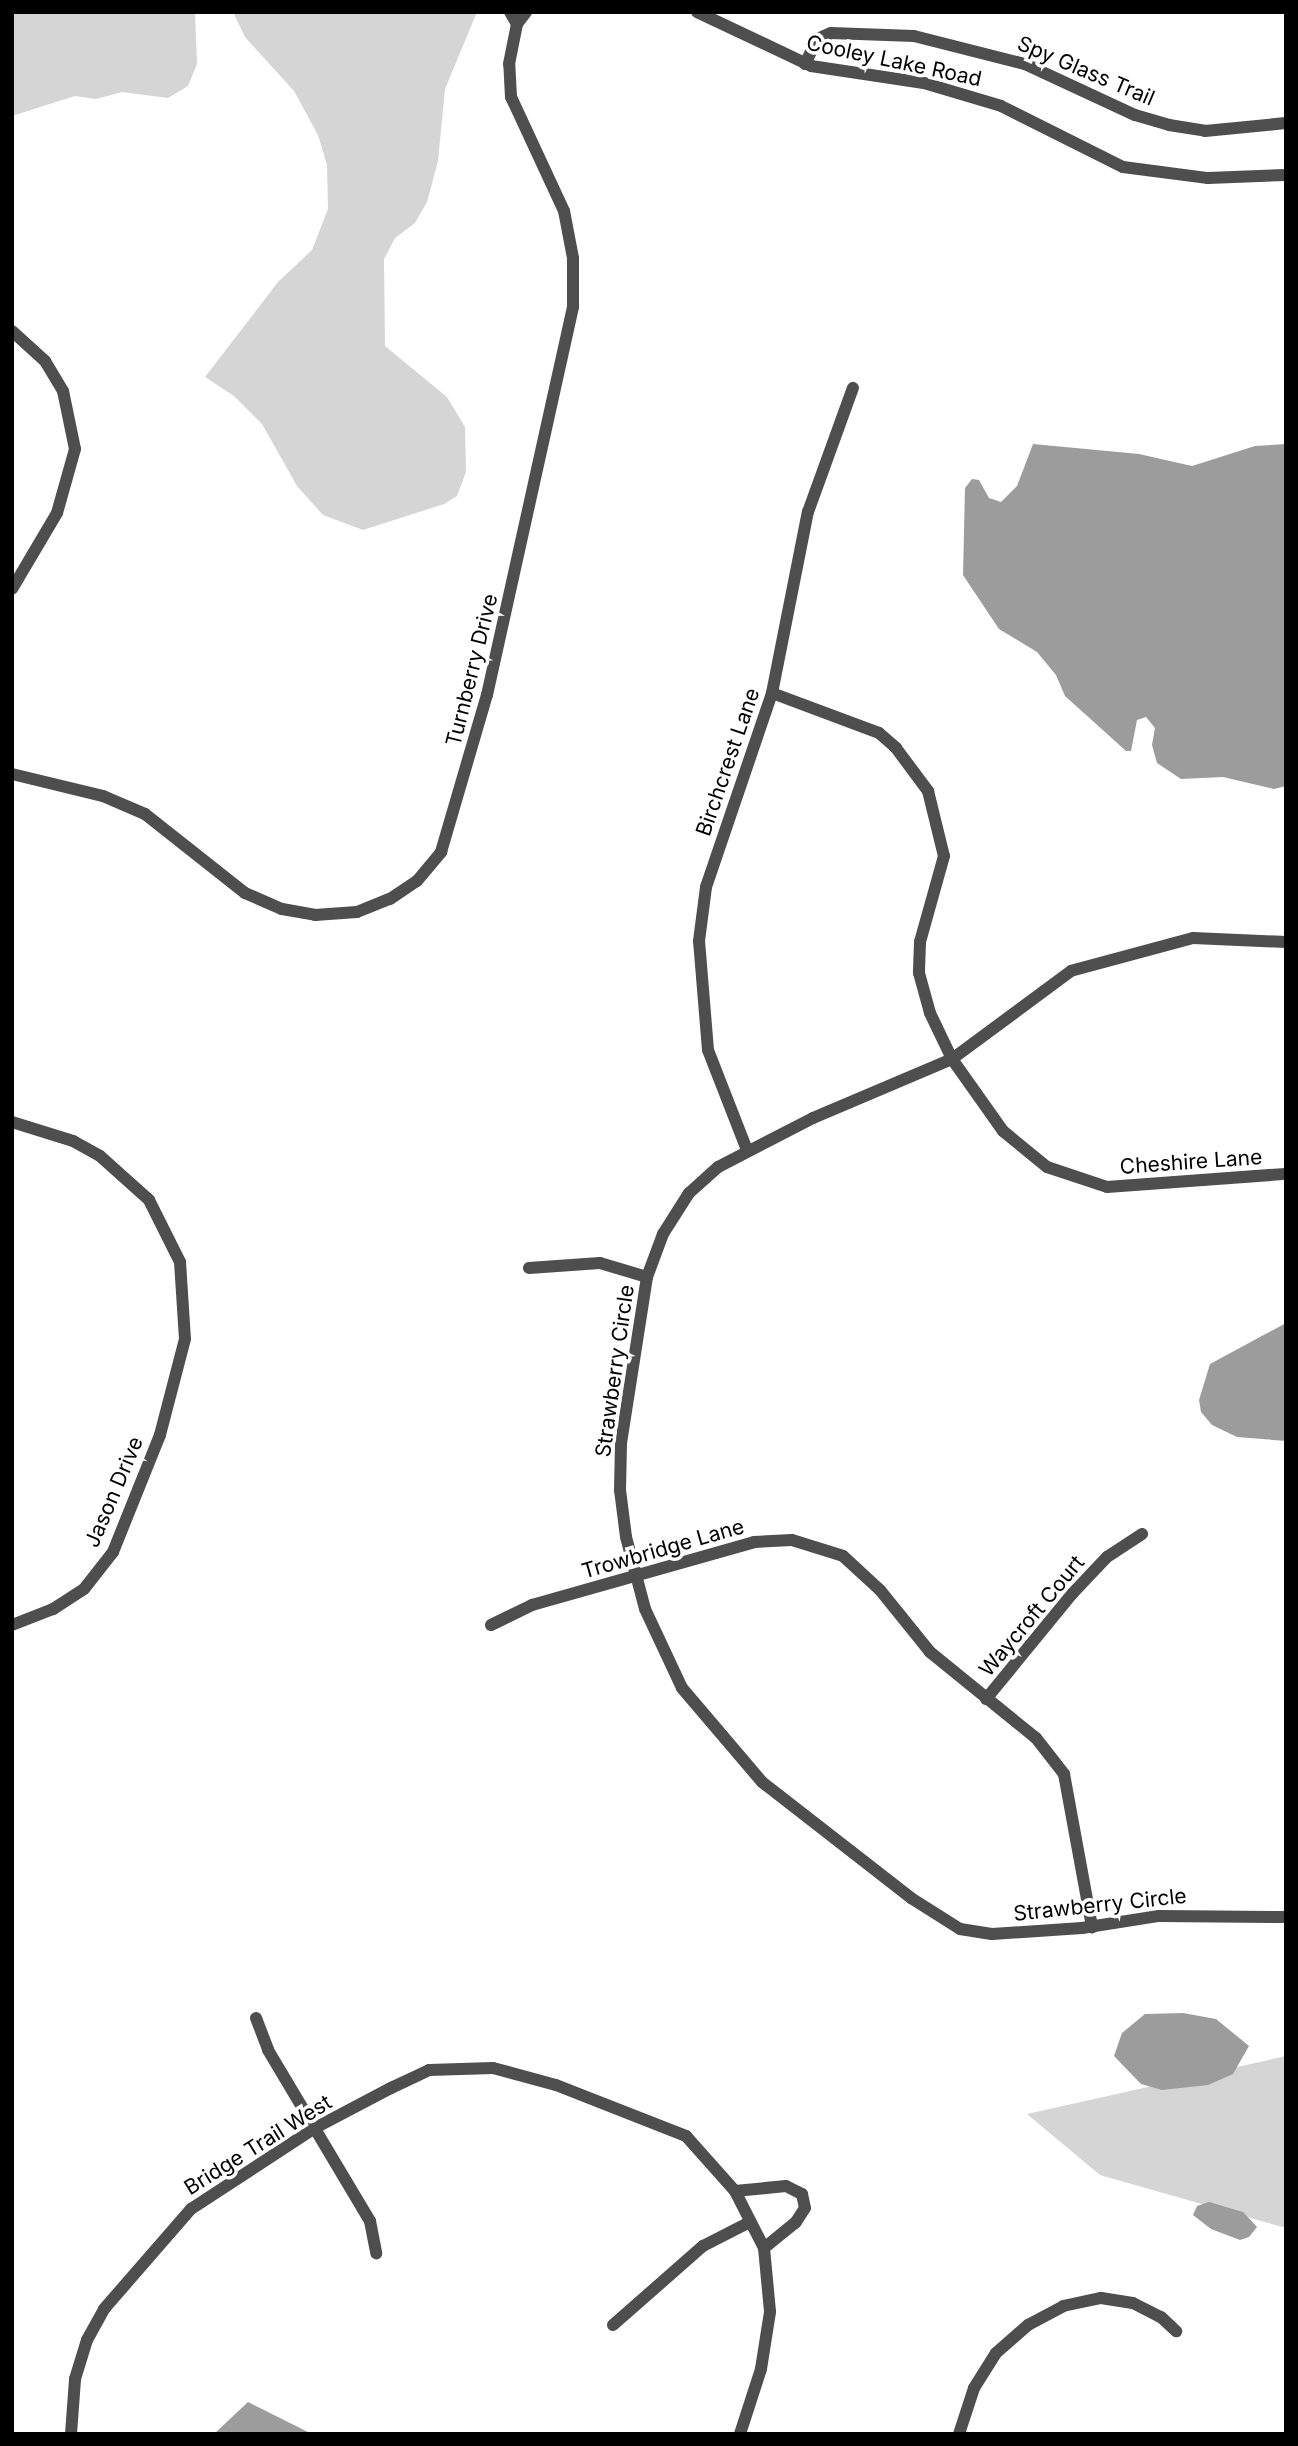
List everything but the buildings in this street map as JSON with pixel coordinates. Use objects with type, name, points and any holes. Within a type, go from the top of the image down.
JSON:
[{"type":"street","points":[[510,12],[517,24]]},
{"type":"street","name":"Turnberry Drive","points":[[12,774],[103,796],[145,814],[245,894],[315,915],[357,912],[390,899],[417,881],[441,852],[487,695],[573,307],[573,258],[565,211],[511,96],[509,64],[517,24],[526,12]]},
{"type":"street","name":"Cooley Lake Road","points":[[698,12],[805,64],[954,90],[1037,120],[1070,142],[1144,173],[1208,178],[1286,175]]},
{"type":"street","name":"Spy Glass Trail","points":[[805,64],[817,38],[831,33],[914,36],[1025,64],[1135,115],[1168,125],[1206,131],[1286,123]]},
{"type":"street","points":[[12,331],[45,361],[63,391],[75,449],[57,513],[12,589]]},
{"type":"street","name":"Birchcrest Lane","points":[[747,1150],[708,1049],[699,941],[706,887],[772,693],[808,512],[853,388]]},
{"type":"street","name":"Cheshire Lane","points":[[772,693],[879,733],[897,748],[928,791],[944,856],[920,942],[919,973],[930,1013],[953,1059],[1003,1131],[1048,1167],[1076,1181],[1138,1188],[1286,1174]]},
{"type":"street","name":"Strawberry Circle","points":[[1286,942],[1193,938],[1070,971],[953,1059],[747,1150],[690,1193],[663,1234],[647,1277],[621,1443],[623,1513],[645,1609],[682,1688],[720,1738],[762,1782],[911,1899],[960,1929],[992,1934],[1092,1927],[1199,1914],[1286,1917]]},
{"type":"street","name":"Jason Drive","points":[[12,1122],[63,1137],[100,1156],[149,1200],[180,1262],[184,1300],[184,1339],[168,1408],[113,1552],[84,1589],[52,1609],[12,1625]]},
{"type":"street","points":[[529,1268],[600,1263],[647,1277]]},
{"type":"street","name":"Waycroft Court","points":[[986,1699],[1098,1566],[1142,1534]]},
{"type":"street","name":"Trowbridge Lane","points":[[491,1625],[532,1605],[754,1542],[792,1540],[843,1556],[880,1590],[930,1652],[1036,1738],[1064,1774],[1092,1927]]},
{"type":"street","points":[[256,2018],[268,2050],[370,2221],[376,2253]]},
{"type":"street","name":"Bridge Trail West","points":[[71,2434],[75,2379],[87,2340],[124,2281],[191,2209],[315,2128],[429,2070],[492,2068],[556,2085],[686,2136],[735,2190]]},
{"type":"street","points":[[740,2434],[761,2369],[770,2312],[764,2248],[748,2223],[735,2190],[786,2186],[802,2194],[805,2208],[796,2222],[764,2248]]},
{"type":"street","points":[[613,2325],[703,2246],[748,2223]]},
{"type":"street","points":[[959,2434],[974,2388],[996,2353],[1028,2325],[1063,2305],[1101,2298],[1133,2303],[1176,2331]]},
{"type":"shaded area","points":[[12,12],[195,12],[197,64],[188,86],[168,98],[122,92],[96,99],[75,96],[12,116]]},
{"type":"shaded area","points":[[233,12],[477,12],[445,89],[438,161],[427,202],[415,223],[395,238],[384,259],[385,346],[447,397],[465,427],[466,472],[457,496],[444,504],[363,530],[323,515],[297,486],[262,424],[234,396],[205,377],[278,282],[312,250],[328,209],[327,165],[318,135],[294,91],[245,37]]},
{"type":"shaded area","points":[[1033,444],[1139,454],[1192,466],[1255,446],[1286,444],[1286,786],[1274,789],[1223,777],[1181,779],[1157,763],[1152,745],[1155,728],[1146,717],[1137,720],[1131,751],[1126,751],[1065,696],[1056,675],[1037,652],[999,629],[963,575],[965,488],[972,479],[979,480],[989,498],[1001,502],[1017,486]]},
{"type":"shaded area","points":[[1286,1323],[1286,1441],[1237,1437],[1212,1425],[1201,1412],[1199,1400],[1210,1364]]},
{"type":"shaded area","points":[[1183,2013],[1216,2019],[1249,2046],[1233,2074],[1208,2085],[1162,2090],[1141,2084],[1114,2056],[1122,2033],[1145,2014]]},
{"type":"shaded area","points":[[1286,2056],[1286,2228],[1100,2175],[1027,2114]]},
{"type":"shaded area","points":[[1209,2202],[1243,2212],[1257,2227],[1249,2237],[1240,2240],[1211,2229],[1193,2215],[1197,2206]]},
{"type":"shaded area","points":[[248,2402],[312,2434],[214,2434]]}]
